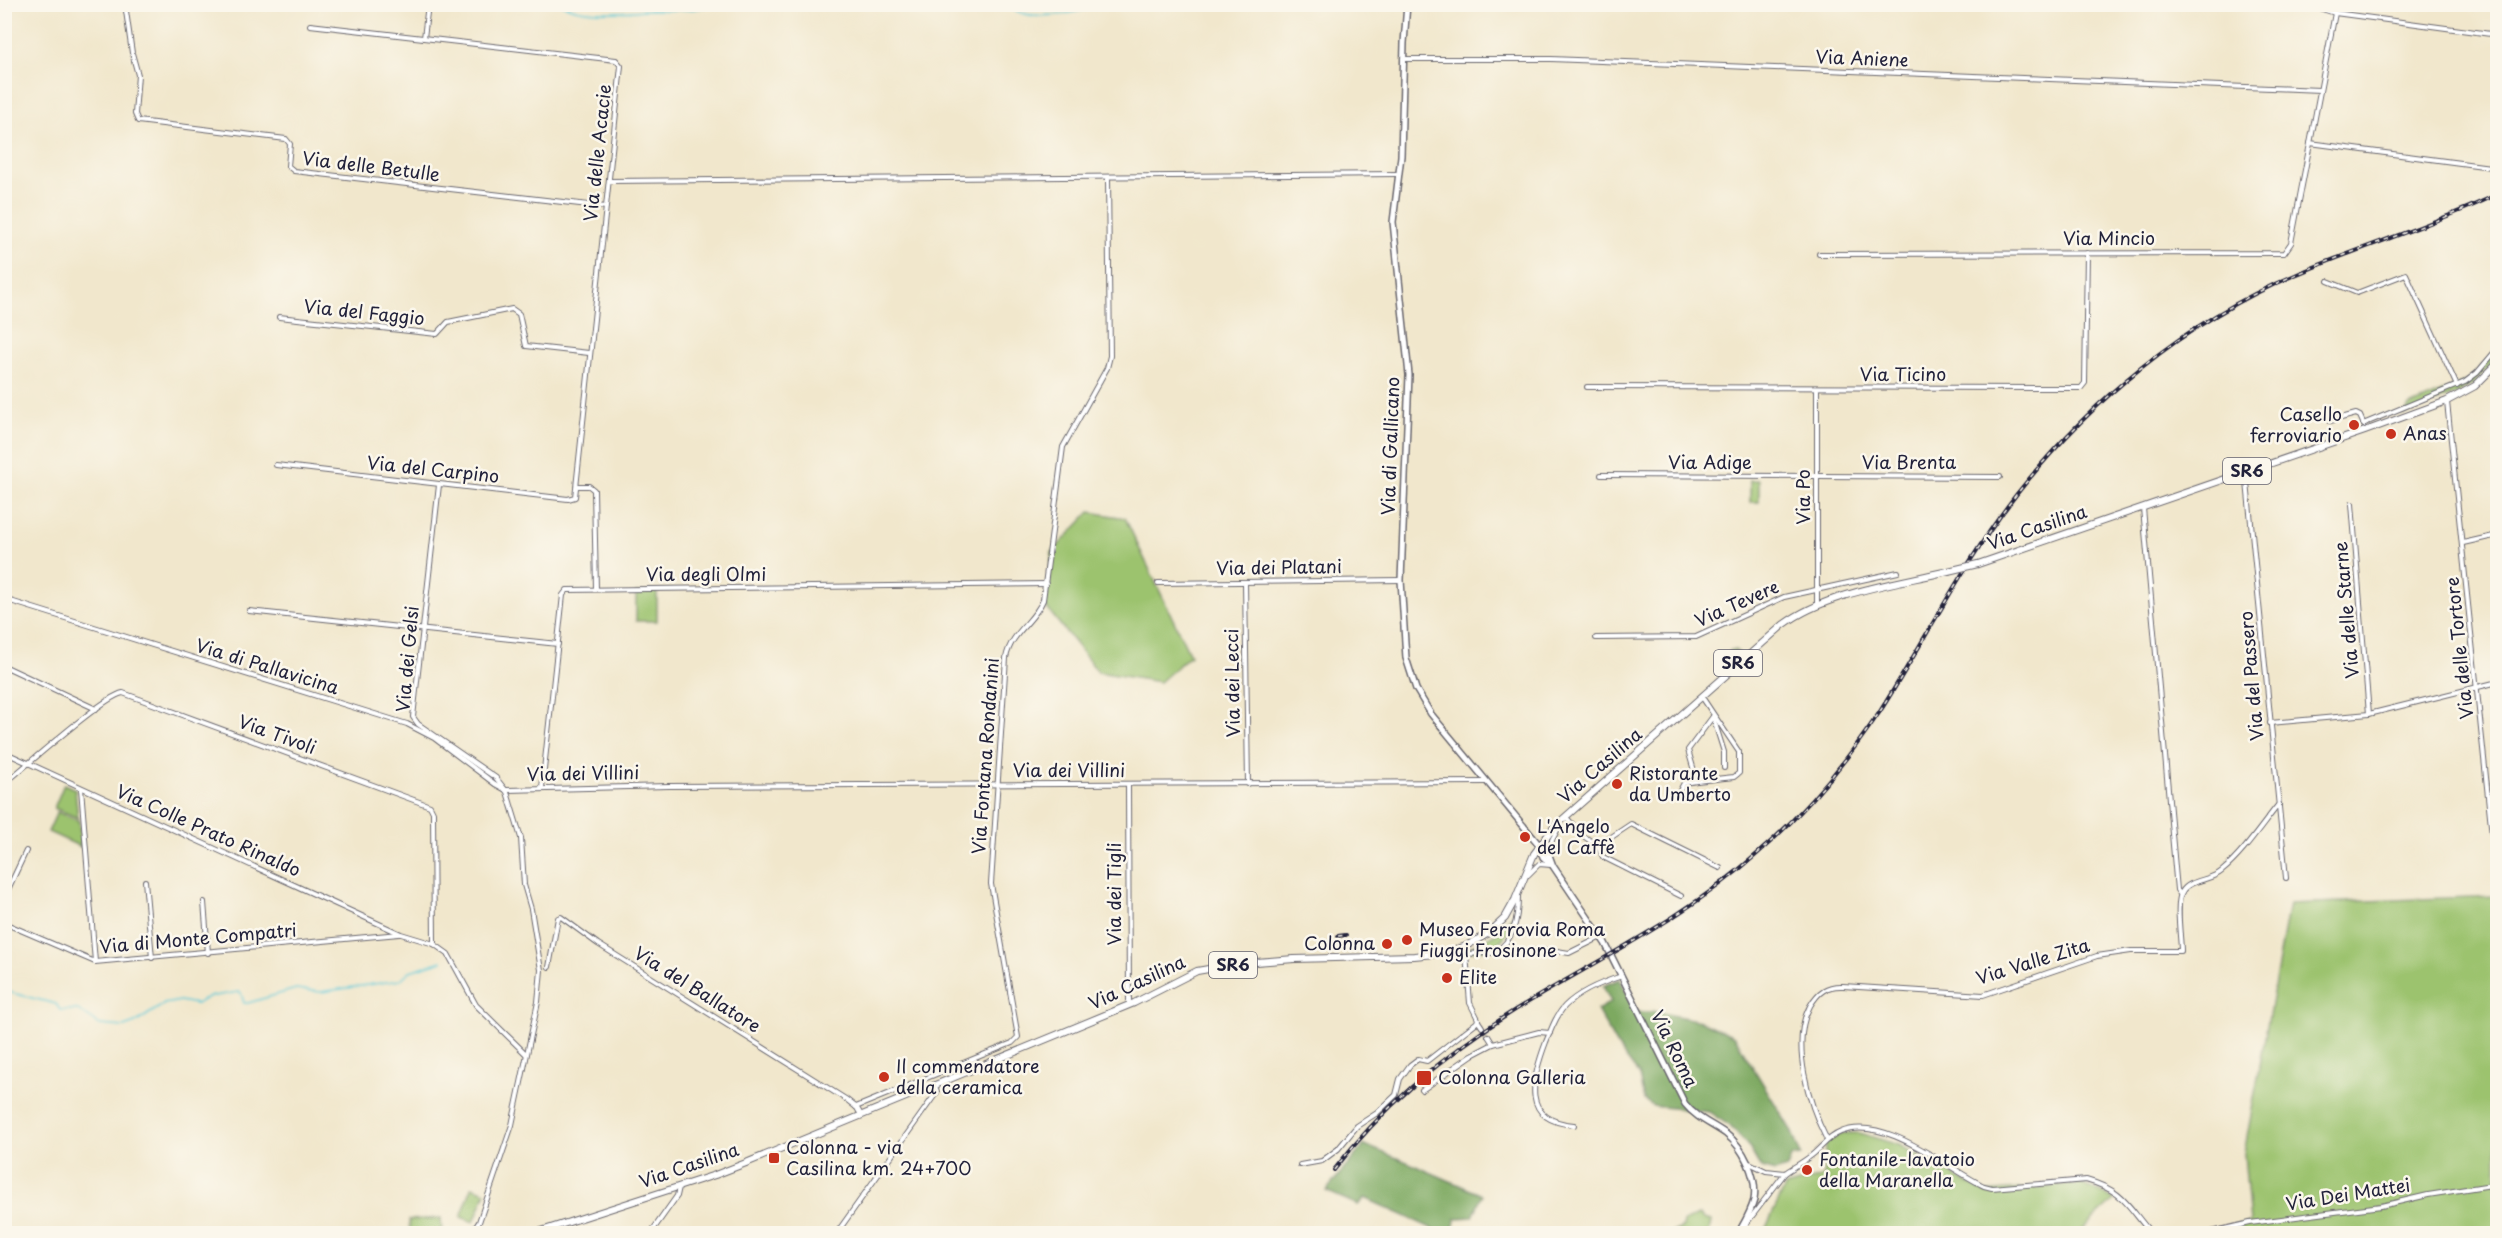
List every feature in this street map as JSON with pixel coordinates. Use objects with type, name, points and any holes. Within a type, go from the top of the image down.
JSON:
[{"type":"main road","name":"Via Casilina","points":[[532,1233],[715,1175],[1130,1005],[1204,969],[1294,959],[1414,956],[1446,952],[1476,941],[1493,931],[1505,918],[1539,846],[1565,818],[1783,625],[1817,605],[1978,564],[2365,432],[2447,401],[2475,386],[2498,363]]},
{"type":"street","name":"Via delle Betulle","points":[[125,4],[132,53],[138,75],[135,114],[138,121],[286,139],[290,144],[288,166],[294,171],[606,207]]},
{"type":"street","points":[[424,38],[428,4]]},
{"type":"street","name":"Via di Gallicano","points":[[1407,4],[1400,174],[1393,213],[1393,235],[1409,375],[1401,580],[1406,658],[1416,689],[1431,714],[1539,846]]},
{"type":"street","points":[[2306,4],[2335,13],[2498,35]]},
{"type":"street","name":"Via Mincio","points":[[1819,254],[2284,253],[2291,245],[2335,13]]},
{"type":"street","name":"Via delle Acacie","points":[[310,25],[619,61],[621,66],[589,353],[577,486]]},
{"type":"street","name":"Via Aniene","points":[[1403,59],[1551,59],[2320,90]]},
{"type":"street","points":[[2310,144],[2498,168]]},
{"type":"street","points":[[609,182],[1400,174]]},
{"type":"street","name":"Via Fontana Rondanini","points":[[856,1107],[1017,1039],[991,884],[996,785],[1007,654],[1016,634],[1041,606],[1046,584],[1063,447],[1107,367],[1110,356],[1108,178]]},
{"type":"street","name":"Via Ticino","points":[[1587,387],[1817,389],[2083,387],[2085,383],[2087,253]]},
{"type":"street","points":[[2328,281],[2357,293],[2406,274],[2457,386]]},
{"type":"street","name":"Via del Faggio","points":[[279,317],[436,334],[440,333],[445,324],[449,322],[512,309],[519,314],[526,346],[589,353]]},
{"type":"street","points":[[2363,424],[2457,386],[2474,375],[2498,348]]},
{"type":"street","name":"Via Po","points":[[1817,389],[1817,605]]},
{"type":"street","name":"Via delle Tortore","points":[[2447,401],[2498,893]]},
{"type":"street","points":[[2330,421],[2356,414],[2360,416],[2365,432]]},
{"type":"street","name":"Via del Carpino","points":[[276,465],[568,499],[576,496],[577,486]]},
{"type":"street","name":"Via del Passero","points":[[2246,472],[2286,879]]},
{"type":"street","name":"Via Adige","points":[[1601,476],[1818,477]]},
{"type":"street","name":"Via Brenta","points":[[1818,477],[2001,477]]},
{"type":"street","name":"Via dei Gelsi","points":[[439,485],[414,720],[496,778],[507,790]]},
{"type":"street","points":[[577,486],[591,486],[595,492],[596,589]]},
{"type":"street","name":"Via delle Starne","points":[[2352,504],[2369,714]]},
{"type":"street","points":[[2142,508],[2177,890],[2180,894],[2188,885],[2206,881],[2221,873],[2279,804]]},
{"type":"street","points":[[2463,543],[2498,535]]},
{"type":"street","name":"Via Tevere","points":[[1596,638],[1693,638],[1784,597],[1898,572]]},
{"type":"street","name":"Via dei Platani","points":[[1158,583],[1401,580]]},
{"type":"street","name":"Via dei Lecci","points":[[1245,582],[1248,784]]},
{"type":"street","name":"Via degli Olmi","points":[[542,788],[564,592],[567,590],[1046,584]]},
{"type":"street","name":"Via di Pallavicina","points":[[4,599],[407,724],[430,736],[495,784],[507,790]]},
{"type":"street","points":[[249,611],[558,644]]},
{"type":"street","points":[[4,666],[96,709]]},
{"type":"street","points":[[2270,723],[2369,714],[2498,682]]},
{"type":"street","name":"Via Tivoli","points":[[4,784],[116,694],[127,694],[430,806],[434,812],[434,944]]},
{"type":"street","points":[[1677,796],[1683,783],[1734,777],[1739,771],[1739,752],[1702,696]]},
{"type":"street","points":[[1714,716],[1724,752],[1724,768]]},
{"type":"street","points":[[1697,781],[1688,751],[1714,716]]},
{"type":"street","name":"Via Colle Prato Rinaldo","points":[[4,752],[401,934]]},
{"type":"street","name":"Via dei Villini","points":[[507,790],[1487,782]]},
{"type":"street","name":"Via dei Tigli","points":[[1128,784],[1130,1005]]},
{"type":"street","points":[[81,788],[95,962]]},
{"type":"street","points":[[467,1233],[479,1222],[507,1141],[527,1055],[542,975],[524,885],[521,838],[507,790]]},
{"type":"street","points":[[1550,858],[1553,838],[1565,818],[1582,835],[1598,846],[1605,858],[1681,896]]},
{"type":"street","points":[[1598,846],[1632,824],[1720,868]]},
{"type":"street","name":"Via Roma","points":[[1539,846],[1550,858],[1558,874],[1602,937],[1684,1104],[1698,1117],[1734,1141],[1747,1162],[1755,1195],[1750,1211],[1739,1231]]},
{"type":"street","name":"Via Roma","points":[[1539,846],[1543,857],[1553,866]]},
{"type":"street","points":[[4,898],[26,851]]},
{"type":"street","points":[[1522,883],[1539,864],[1545,863],[1553,866]]},
{"type":"street","points":[[145,881],[152,958]]},
{"type":"street","points":[[1493,953],[1503,947],[1511,936],[1518,910],[1518,893]]},
{"type":"street","name":"Via Valle Zita","points":[[1827,1140],[1816,1114],[1802,1060],[1803,1020],[1814,999],[1822,990],[1838,986],[1983,995],[2097,956],[2131,951],[2181,951],[2180,894]]},
{"type":"street","points":[[204,903],[208,953]]},
{"type":"street","name":"Via del Ballatore","points":[[549,967],[558,918],[561,917],[598,944],[856,1107],[861,1116]]},
{"type":"street","name":"Via di Monte Compatri","points":[[4,923],[95,962],[401,934]]},
{"type":"street","points":[[401,934],[434,944],[451,958],[476,1005],[527,1055]]},
{"type":"street","points":[[1446,952],[1466,954],[1551,950],[1569,953],[1602,937]]},
{"type":"street","points":[[1466,954],[1470,1003],[1482,1027]]},
{"type":"street","points":[[1574,1125],[1550,1120],[1541,1111],[1533,1093],[1534,1075],[1550,1033],[1563,1008],[1570,1001],[1622,976]]},
{"type":"street","points":[[1300,1165],[1326,1160],[1357,1126],[1377,1113],[1396,1095],[1400,1079],[1413,1062],[1418,1059],[1427,1061],[1478,1021]]},
{"type":"street","points":[[1422,1090],[1472,1055],[1493,1044],[1539,1032],[1550,1033]]},
{"type":"street","points":[[1488,1036],[1493,1044]]},
{"type":"street","points":[[836,1233],[937,1092],[935,1085]]},
{"type":"street","points":[[1739,1231],[1754,1216],[1785,1173],[1814,1154],[1827,1140],[1843,1131],[1853,1129],[1877,1131],[1895,1136],[1963,1176],[1992,1188],[2086,1180],[2122,1197],[2152,1233]]},
{"type":"street","points":[[1747,1162],[1769,1172],[1785,1173]]},
{"type":"street","name":"Via Dei Mattei","points":[[2203,1233],[2250,1223],[2381,1206],[2428,1195],[2498,1184]]},
{"type":"street","points":[[650,1233],[677,1196],[679,1186]]},
{"type":"green space","points":[[2497,350],[2497,357],[2473,384],[2457,394],[2402,415],[2410,406],[2468,381]]},
{"type":"green space","points":[[1750,480],[1759,480],[1759,502],[1750,502]]},
{"type":"green space","points":[[1090,512],[1125,518],[1190,655],[1160,682],[1098,672],[1046,607],[1052,552]]},
{"type":"green space","points":[[657,592],[657,621],[636,621],[636,593]]},
{"type":"green space","points":[[1731,650],[1740,654],[1725,666],[1722,665],[1724,658]]},
{"type":"green space","points":[[64,784],[75,789],[78,818],[54,808]]},
{"type":"green space","points":[[57,812],[79,821],[81,847],[48,832]]},
{"type":"green space","points":[[2497,896],[2497,1233],[2203,1234],[2250,1222],[2244,1154],[2289,904]]},
{"type":"green space","points":[[1511,916],[1506,935],[1497,944],[1485,949],[1465,950],[1496,933]]},
{"type":"green space","points":[[1620,979],[1636,1012],[1657,1012],[1701,1021],[1734,1036],[1791,1130],[1801,1156],[1791,1157],[1787,1168],[1775,1172],[1761,1168],[1748,1146],[1730,1126],[1709,1112],[1653,1106],[1644,1100],[1639,1075],[1617,1046],[1597,1010],[1611,1002],[1603,986]]},
{"type":"green space","points":[[1842,1133],[1859,1133],[1899,1145],[1984,1192],[2081,1184],[2115,1199],[2078,1233],[1763,1234],[1785,1187],[1824,1176],[1826,1144]]},
{"type":"green space","points":[[1364,1145],[1482,1195],[1473,1217],[1456,1218],[1452,1233],[1442,1233],[1365,1198],[1358,1205],[1326,1191]]},
{"type":"green space","points":[[472,1187],[486,1192],[474,1222],[461,1217]]},
{"type":"green space","points":[[1700,1214],[1703,1219],[1711,1221],[1709,1233],[1671,1233],[1683,1227],[1684,1222]]},
{"type":"green space","points":[[441,1218],[442,1233],[410,1233],[409,1220]]},
{"type":"waterway","points":[[561,4],[581,10],[602,12],[687,10],[713,4]]},
{"type":"waterway","points":[[1006,4],[1019,12],[1039,16],[1074,12],[1105,4]]},
{"type":"waterway","points":[[4,991],[56,1004],[60,1010],[78,1010],[100,1025],[124,1027],[135,1023],[164,1004],[180,1001],[196,1004],[208,997],[239,992],[244,1003],[248,1003],[296,989],[321,992],[400,980],[410,971],[442,961]]},
{"type":"tunnel","points":[[1482,1027],[1488,1036]]},
{"type":"railway","points":[[1334,1170],[1373,1124],[1417,1082],[1465,1044],[1515,1010],[1639,938],[1700,899],[1729,878],[1791,822],[1837,770],[1879,713],[1961,575],[2016,495],[2075,428],[2142,367],[2177,340],[2254,294],[2295,275],[2448,216],[2498,194]]},
{"type":"railway","points":[[1338,936],[1346,935]]},
{"type":"place","name":"Casello ferroviario","points":[[2354,425]]},
{"type":"place","name":"Anas","points":[[2391,434]]},
{"type":"place","name":"Ristorante da Umberto","points":[[1617,784]]},
{"type":"place","name":"L'Angelo del Caffè","points":[[1525,837]]},
{"type":"place","name":"Museo Ferrovia Roma Fiuggi Frosinone","points":[[1407,940]]},
{"type":"place","name":"Colonna","points":[[1387,944]]},
{"type":"place","name":"Elite","points":[[1447,978]]},
{"type":"place","name":"Il commendatore della ceramica","points":[[884,1077]]},
{"type":"place","name":"Colonna Galleria","points":[[1424,1078]]},
{"type":"place","name":"Colonna - via Casilina km. 24+700","points":[[774,1158]]},
{"type":"place","name":"Fontanile-lavatoio della Maranella","points":[[1807,1170]]}]
